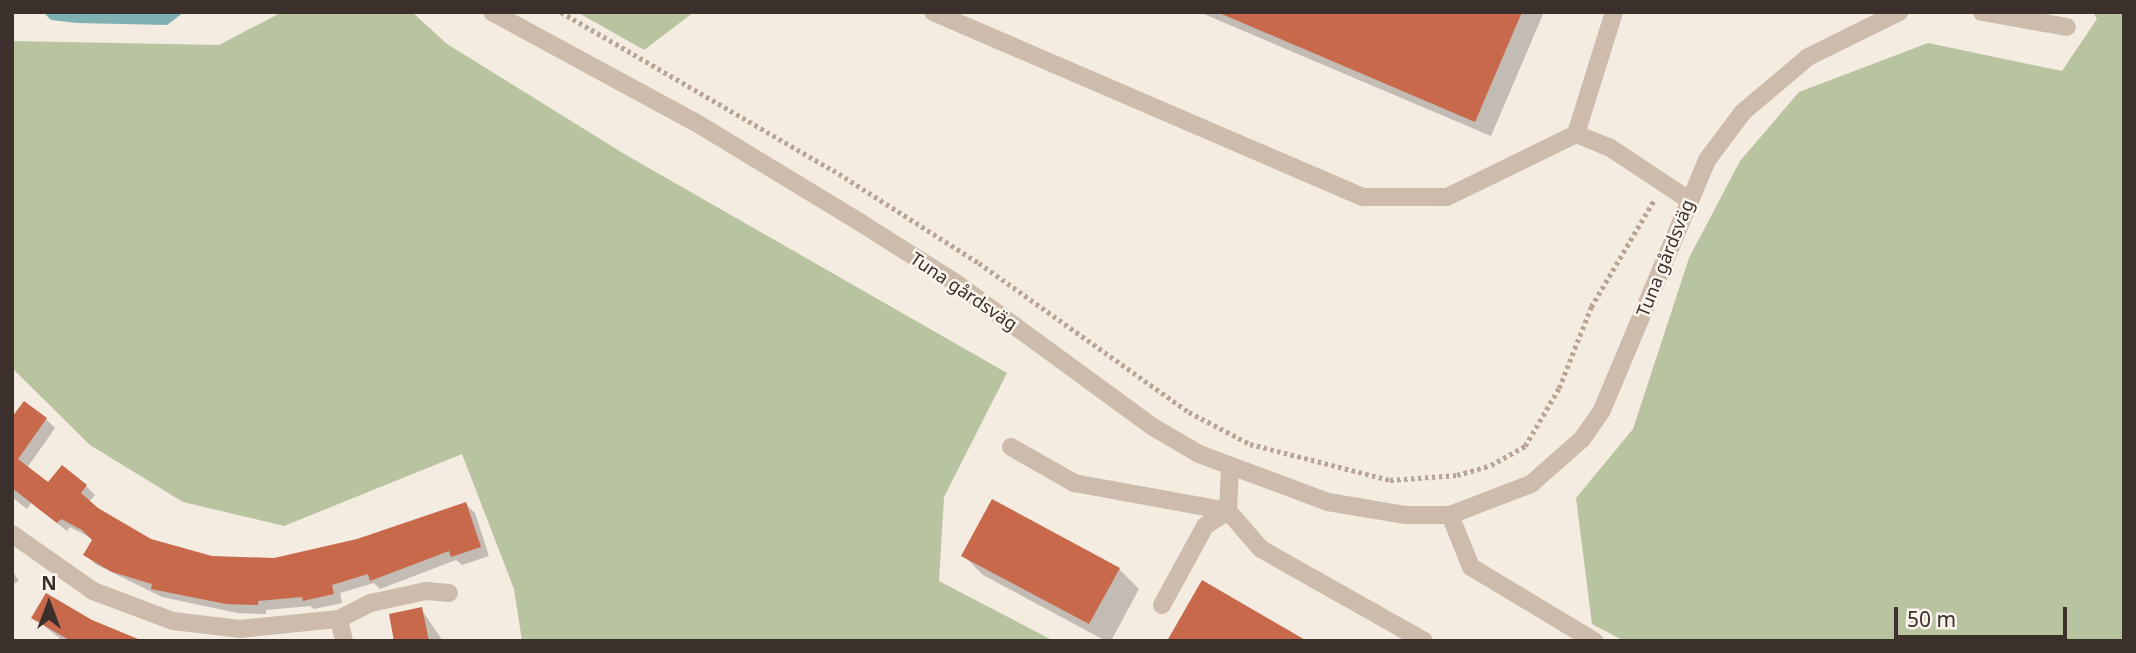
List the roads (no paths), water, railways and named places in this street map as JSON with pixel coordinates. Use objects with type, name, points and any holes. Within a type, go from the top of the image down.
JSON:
[{"type":"street","name":"Tuna gårdsväg","points":[[492,12],[695,122],[956,283],[1153,427],[1230,468],[1328,502],[1406,515],[1450,515],[1531,484],[1582,439],[1602,410],[1689,200],[1707,160],[1725,134],[1773,84],[1808,57],[1899,12]]},
{"type":"street","points":[[933,12],[1363,197],[1447,197],[1576,134],[1615,12]]},
{"type":"street","points":[[1982,12],[2067,27]]},
{"type":"street","points":[[1576,134],[1609,147],[1689,200]]},
{"type":"street","points":[[1011,447],[1074,483],[1227,511],[1261,549],[1424,641]]},
{"type":"street","points":[[1227,511],[1230,468]]},
{"type":"street","points":[[1162,605],[1205,526],[1227,511]]},
{"type":"street","points":[[1450,515],[1471,567],[1594,641]]},
{"type":"street","points":[[12,534],[93,591],[173,621],[240,629],[339,619],[371,603],[426,591],[449,593]]},
{"type":"street","points":[[339,619],[344,641]]},
{"type":"water","points":[[43,12],[184,12],[167,25],[77,23],[51,20]]}]
